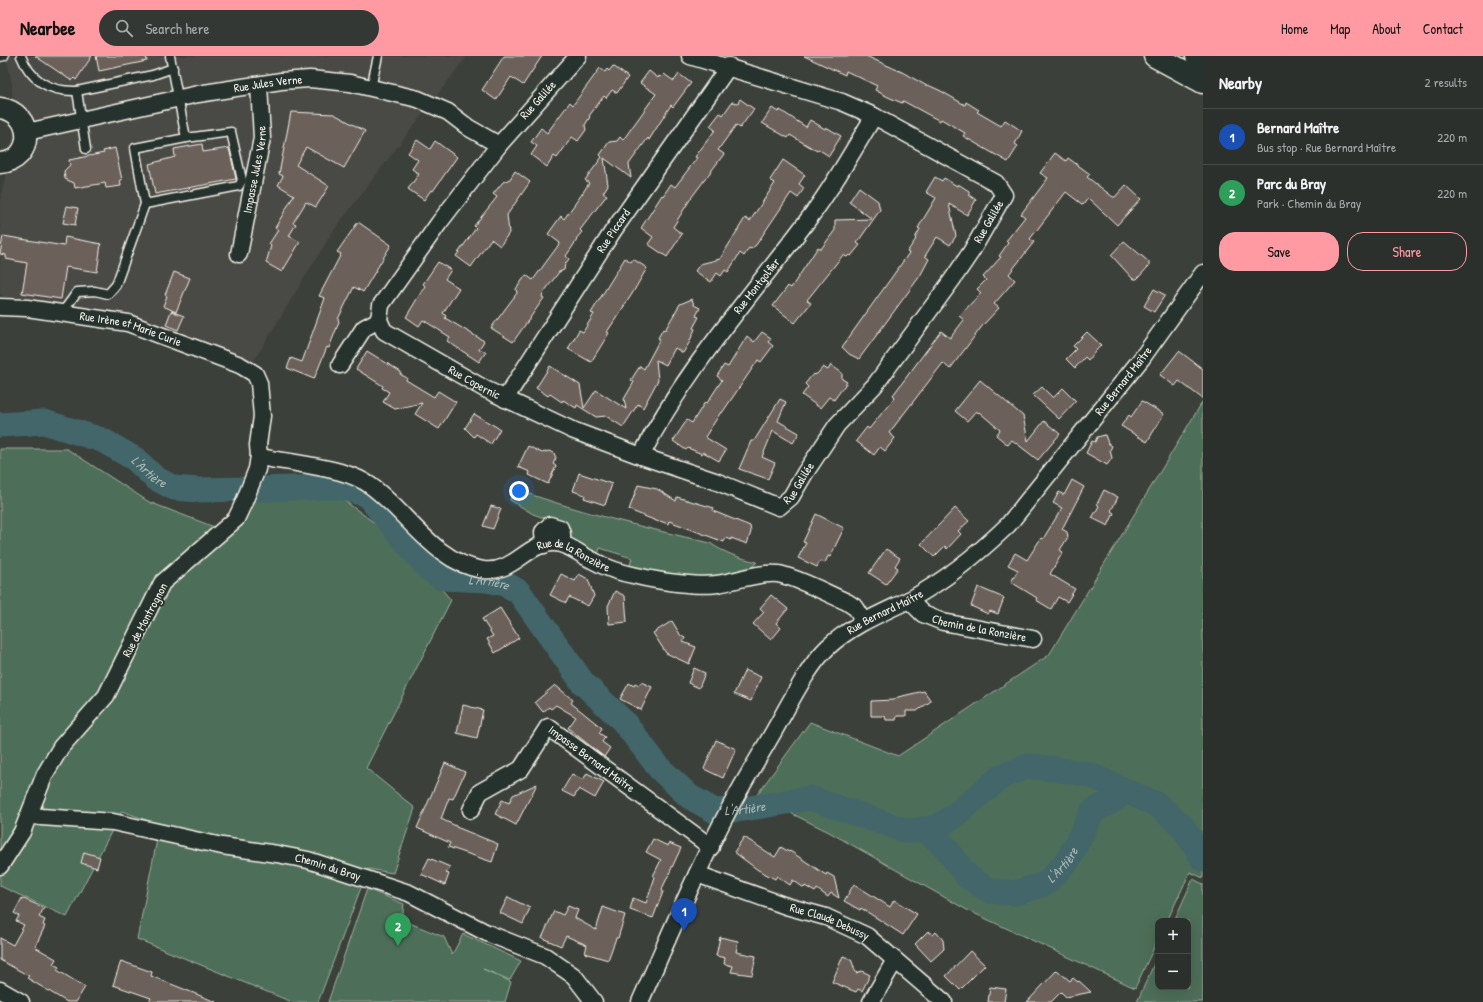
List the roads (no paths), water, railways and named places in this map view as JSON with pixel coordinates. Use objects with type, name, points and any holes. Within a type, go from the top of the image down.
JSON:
[{"type":"highway","points":[[1155,56],[1203,82]]},
{"type":"highway","points":[[1197,56],[1203,59]]},
{"type":"street","name":"Rue Galilée","points":[[499,145],[578,56]]},
{"type":"street","name":"Rue Galilée","points":[[690,56],[729,66],[842,102],[874,116],[996,182],[1004,195],[971,252],[952,280],[875,384],[837,426],[805,473],[791,497],[779,507]]},
{"type":"street","name":"Rue Piccard","points":[[505,399],[613,231],[729,66]]},
{"type":"street","name":"Rue Jules Verne","points":[[27,132],[179,98],[259,85],[310,79],[350,83],[430,103],[448,112],[469,128],[499,145]]},
{"type":"street","name":"Impasse Jules Verne","points":[[239,254],[262,138],[259,85]]},
{"type":"street","points":[[0,105],[19,116],[24,123],[27,132],[25,147],[19,155],[6,163],[0,163]]},
{"type":"street","name":"Rue Montgolfier","points":[[641,456],[692,371],[813,212],[842,171],[874,116]]},
{"type":"street","points":[[340,365],[364,328],[378,320],[381,305],[439,223],[499,145]]},
{"type":"street","name":"Rue Bernard Maître","points":[[640,1002],[697,874],[729,809],[797,690],[827,648],[840,637],[864,621],[909,600],[958,569],[984,548],[1008,525],[1142,358],[1203,273]]},
{"type":"street","name":"Rue Irène et Marie Curie","points":[[0,307],[27,308],[128,323],[209,353],[255,374]]},
{"type":"street","name":"Rue Copernic","points":[[378,320],[384,331],[505,399],[572,430],[641,456],[715,481],[779,507]]},
{"type":"street","name":"Rue de Montrognon","points":[[0,866],[22,832],[45,774],[61,747],[106,696],[162,583],[236,519],[244,502],[258,463],[258,445],[262,416],[259,383],[255,374]]},
{"type":"street","name":"Rue de la Ronzière","points":[[258,463],[270,460],[289,462],[356,478],[371,486],[433,544],[456,561],[483,570],[498,570],[508,567],[518,559],[544,544],[562,544],[611,569],[638,576],[710,585],[765,574],[778,574],[847,602],[856,608],[864,621]]},
{"type":"street","name":"Chemin de la Ronzière","points":[[909,600],[922,614],[943,622],[1033,639]]},
{"type":"street","name":"Impasse Bernard Maître","points":[[470,810],[480,792],[521,769],[548,727],[711,847]]},
{"type":"street","name":"Chemin du Bray","points":[[29,815],[113,822],[222,846],[308,860],[409,892],[487,933],[545,956],[574,976],[594,1002]]},
{"type":"street","name":"Rue Claude Debussy","points":[[697,874],[840,923],[867,936],[944,1002]]},
{"type":"street","points":[[871,1002],[895,960]]},
{"type":"street","points":[[0,990],[21,1002]]},
{"type":"lane","points":[[0,57],[4,56]]},
{"type":"lane","points":[[21,56],[30,74],[40,83],[65,92],[77,91],[153,75],[173,68]]},
{"type":"lane","points":[[170,56],[186,138]]},
{"type":"lane","points":[[371,88],[378,56]]},
{"type":"lane","points":[[77,91],[86,149]]},
{"type":"lane","points":[[62,313],[77,292],[95,291],[108,294],[116,285],[145,204],[135,148],[186,138],[232,132],[242,180],[239,186],[145,204]]},
{"type":"waterway","name":"L'Artière","points":[[0,425],[44,422],[102,440],[135,459],[155,478],[174,488],[198,490],[340,487],[367,495],[429,569],[442,578],[487,580],[506,584],[519,592],[583,683],[624,722],[660,769],[690,797],[715,811],[744,809],[810,798],[907,831],[935,828],[950,819],[1001,777],[1028,766],[1090,775],[1158,805],[1183,827],[1203,859]]},
{"type":"waterway","name":"L'Artière","points":[[925,829],[946,848],[967,876],[990,891],[1015,893],[1045,884],[1068,860],[1093,811],[1113,801],[1124,791]]},
{"type":"place","name":"Bernard Maître","points":[[684,931]]},
{"type":"place","name":"Parc du Bray","points":[[398,946]]}]
